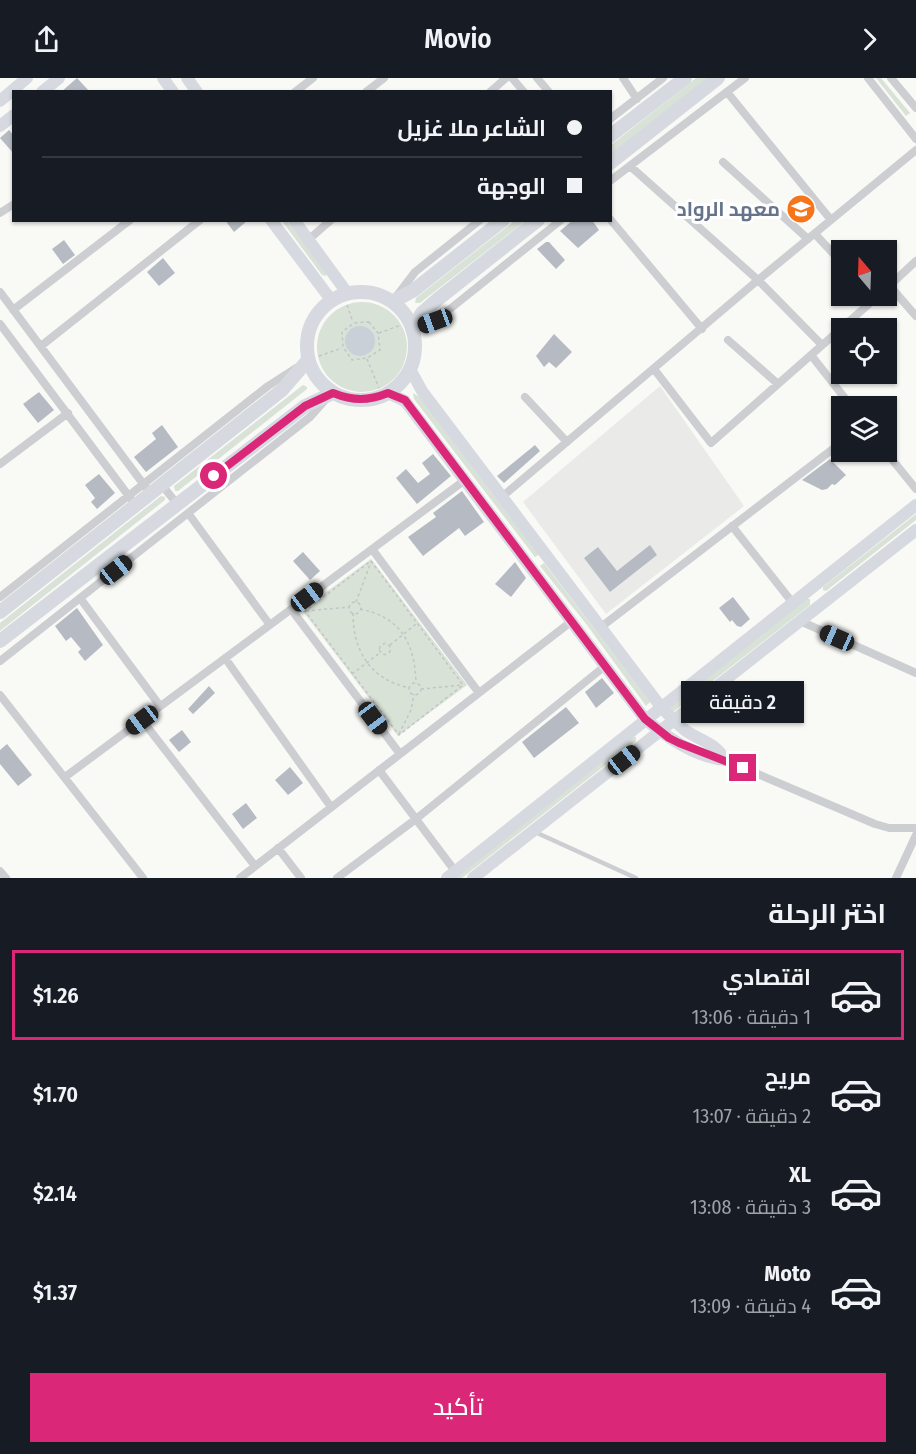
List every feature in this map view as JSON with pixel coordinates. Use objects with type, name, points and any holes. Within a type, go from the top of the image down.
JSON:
[{"type":"main road","points":[[13,90],[27,78]]},
{"type":"main road","points":[[44,90],[59,78]]},
{"type":"main road","points":[[163,78],[172,90]]},
{"type":"main road","points":[[612,134],[685,78]]},
{"type":"main road","points":[[612,161],[718,78]]},
{"type":"main road","points":[[0,101],[12,91]]},
{"type":"main road","points":[[0,126],[12,117]]},
{"type":"main road","points":[[273,222],[332,301]]},
{"type":"main road","points":[[295,222],[348,299]]},
{"type":"main road","points":[[392,302],[414,290],[500,222]]},
{"type":"main road","points":[[407,327],[535,222]]},
{"type":"main road","points":[[363,292],[378,295],[392,302],[401,309],[415,342],[410,369],[401,383],[384,391],[375,399],[346,398],[333,393],[321,383],[314,373],[313,358],[307,347],[311,327],[321,310],[332,301],[348,299],[363,292]]},
{"type":"main road","points":[[0,612],[133,501],[282,390],[313,358]]},
{"type":"main road","points":[[410,369],[422,391],[661,706],[684,730],[722,752],[725,760]]},
{"type":"main road","points":[[384,391],[405,400],[645,719],[669,738],[699,752],[725,760]]},
{"type":"main road","points":[[0,641],[182,509],[305,406],[333,393]]},
{"type":"main road","points":[[451,874],[916,505]]},
{"type":"main road","points":[[473,878],[916,530]]},
{"type":"main road","points":[[531,567],[548,555]]},
{"type":"main road","points":[[810,588],[823,603]]},
{"type":"street","points":[[298,90],[313,78]]},
{"type":"street","points":[[369,90],[384,78]]},
{"type":"street","points":[[492,90],[506,78]]},
{"type":"street","points":[[512,78],[522,90]]},
{"type":"street","points":[[537,78],[547,90]]},
{"type":"street","points":[[622,78],[637,99]]},
{"type":"street","points":[[612,118],[663,78]]},
{"type":"street","points":[[612,180],[745,78]]},
{"type":"street","points":[[868,78],[913,128],[916,139]]},
{"type":"street","points":[[891,78],[914,103]]},
{"type":"street","points":[[727,92],[831,220]]},
{"type":"street","points":[[503,496],[758,280],[916,150]]},
{"type":"street","points":[[723,162],[831,253]]},
{"type":"street","points":[[630,166],[758,280],[822,345]]},
{"type":"street","points":[[612,221],[702,329]]},
{"type":"street","points":[[13,310],[127,222]]},
{"type":"street","points":[[40,346],[197,222]]},
{"type":"street","points":[[308,240],[329,222]]},
{"type":"street","points":[[392,302],[415,272],[478,222]]},
{"type":"street","points":[[407,327],[435,321],[559,222]]},
{"type":"street","points":[[897,279],[916,261]]},
{"type":"street","points":[[0,292],[152,488],[182,509],[270,625]]},
{"type":"street","points":[[897,296],[916,316]]},
{"type":"street","points":[[654,369],[711,443],[864,306]]},
{"type":"street","points":[[0,324],[133,501],[0,597]]},
{"type":"street","points":[[728,340],[778,384]]},
{"type":"street","points":[[811,355],[843,396]]},
{"type":"street","points":[[525,397],[567,442]]},
{"type":"street","points":[[0,464],[68,413]]},
{"type":"street","points":[[601,627],[831,450]]},
{"type":"street","points":[[894,462],[916,489]]},
{"type":"street","points":[[65,777],[465,480]]},
{"type":"street","points":[[0,661],[80,598],[182,509]]},
{"type":"street","points":[[732,526],[792,602]]},
{"type":"street","points":[[372,549],[479,693]]},
{"type":"street","points":[[80,598],[160,706]]},
{"type":"street","points":[[291,609],[400,754]]},
{"type":"street","points":[[240,878],[572,621]]},
{"type":"street","points":[[800,621],[916,673]]},
{"type":"street","points":[[225,658],[331,807]]},
{"type":"street","points":[[337,878],[416,819],[605,666]]},
{"type":"street","points":[[0,695],[143,878]]},
{"type":"street","points":[[142,720],[255,866]]},
{"type":"street","points":[[725,760],[875,824],[890,828],[916,828]]},
{"type":"street","points":[[380,770],[416,819],[451,874]]},
{"type":"street","points":[[896,878],[916,835]]},
{"type":"street","points":[[278,848],[301,878]]},
{"type":"street","points":[[0,871],[6,878]]},
{"type":"lane","points":[[533,831],[636,878]]},
{"type":"path","points":[[348,299],[354,323]]},
{"type":"path","points":[[369,322],[378,333],[380,350],[367,358],[352,360],[343,347],[342,332],[354,323],[369,322]]},
{"type":"path","points":[[378,333],[407,327]]},
{"type":"path","points":[[313,358],[343,347]]},
{"type":"path","points":[[367,358],[384,391]]},
{"type":"path","points":[[356,602],[371,561]]},
{"type":"path","points":[[305,611],[371,561]]},
{"type":"path","points":[[371,561],[464,685]]},
{"type":"path","points":[[305,611],[349,607],[350,604],[356,602]]},
{"type":"path","points":[[356,602],[360,609]]},
{"type":"path","points":[[349,607],[353,613],[356,639],[368,663],[383,679],[410,688],[414,694],[411,711],[399,735]]},
{"type":"path","points":[[353,613],[360,609]]},
{"type":"path","points":[[360,609],[379,614],[403,634],[414,655],[416,683],[421,689]]},
{"type":"path","points":[[305,611],[399,735]]},
{"type":"path","points":[[390,645],[418,622]]},
{"type":"path","points":[[352,674],[381,652],[381,644],[390,645]]},
{"type":"path","points":[[381,652],[389,653],[390,645]]},
{"type":"path","points":[[410,688],[416,683]]},
{"type":"path","points":[[414,694],[419,693],[421,689],[464,685]]},
{"type":"path","points":[[399,735],[464,685]]},
{"type":"shaded area","points":[[696,78],[708,78],[612,153],[612,144]]},
{"type":"shaded area","points":[[876,78],[881,78],[910,113],[906,116]]},
{"type":"shaded area","points":[[283,222],[288,222],[326,271],[326,276],[322,275]]},
{"type":"shaded area","points":[[513,222],[524,222],[420,303],[415,303],[416,298]]},
{"type":"shaded area","points":[[362,302],[379,306],[394,315],[403,330],[407,347],[403,364],[394,379],[379,388],[362,392],[345,388],[330,379],[321,364],[317,347],[321,330],[330,315],[345,306]]},
{"type":"shaded area","points":[[360,326],[366,327],[374,335],[374,347],[366,355],[360,356],[354,355],[346,347],[345,341],[346,335],[354,327]]},
{"type":"shaded area","points":[[303,385],[307,389],[178,491],[175,491],[174,486]]},
{"type":"shaded area","points":[[660,386],[744,506],[606,614],[523,502]]},
{"type":"shaded area","points":[[413,393],[420,397],[540,554],[535,557],[414,399]]},
{"type":"shaded area","points":[[161,496],[165,497],[165,500],[0,631],[0,623]]},
{"type":"shaded area","points":[[916,514],[916,520],[826,591],[823,590],[823,587]]},
{"type":"shaded area","points":[[371,559],[467,685],[398,736],[302,610]]},
{"type":"shaded area","points":[[544,563],[650,702],[646,706],[587,625],[540,566]]},
{"type":"shaded area","points":[[805,599],[810,599],[810,605],[673,712],[669,707]]},
{"type":"shaded area","points":[[633,737],[636,737],[636,741],[462,878],[454,878]]},
{"type":"building","points":[[77,78],[88,90],[63,90]]},
{"type":"building","points":[[9,130],[12,134],[12,152],[0,138]]},
{"type":"building","points":[[226,222],[246,222],[234,232]]},
{"type":"building","points":[[571,222],[593,222],[599,230],[578,248],[560,231]]},
{"type":"building","points":[[64,240],[75,255],[63,264],[52,249]]},
{"type":"building","points":[[549,242],[565,260],[556,269],[537,249]]},
{"type":"building","points":[[163,258],[175,273],[159,286],[147,272]]},
{"type":"building","points":[[554,334],[572,352],[556,368],[549,362],[544,367],[536,356]]},
{"type":"building","points":[[39,392],[54,410],[38,423],[23,404]]},
{"type":"building","points":[[162,425],[178,447],[146,472],[134,457],[156,439],[152,433]]},
{"type":"building","points":[[535,445],[540,451],[504,483],[497,476]]},
{"type":"building","points":[[433,454],[451,476],[417,504],[396,478],[406,469],[418,483],[430,474],[422,463]]},
{"type":"building","points":[[830,459],[846,475],[835,485],[832,484],[822,490],[802,480]]},
{"type":"building","points":[[99,474],[115,493],[97,509],[91,502],[95,498],[85,485]]},
{"type":"building","points":[[462,491],[484,522],[465,536],[459,528],[423,556],[408,537],[436,517],[433,513]]},
{"type":"building","points":[[650,545],[657,555],[610,592],[584,558],[598,547],[617,571]]},
{"type":"building","points":[[303,552],[320,571],[310,580],[293,561]]},
{"type":"building","points":[[515,562],[526,578],[511,597],[495,584]]},
{"type":"building","points":[[733,597],[750,619],[741,627],[732,620],[730,622],[719,608]]},
{"type":"building","points":[[77,608],[103,645],[85,661],[78,652],[81,649],[71,637],[66,641],[55,626]]},
{"type":"building","points":[[602,678],[614,693],[596,708],[585,692]]},
{"type":"building","points":[[209,686],[215,693],[193,714],[188,709]]},
{"type":"building","points":[[566,707],[579,723],[534,758],[522,742]]},
{"type":"building","points":[[182,730],[191,742],[179,752],[169,740]]},
{"type":"building","points":[[7,744],[32,775],[18,786],[0,764],[0,750]]},
{"type":"building","points":[[290,767],[303,783],[288,795],[275,780]]},
{"type":"building","points":[[246,803],[257,818],[243,829],[232,814]]},
{"type":"place","name":"معهد الرواد","points":[[801,209]]},
{"type":"route","points":[[214,476],[305,406],[333,393],[360,400],[375,399],[388,393],[405,400],[645,719],[669,738],[716,759],[725,760],[743,768]]}]
